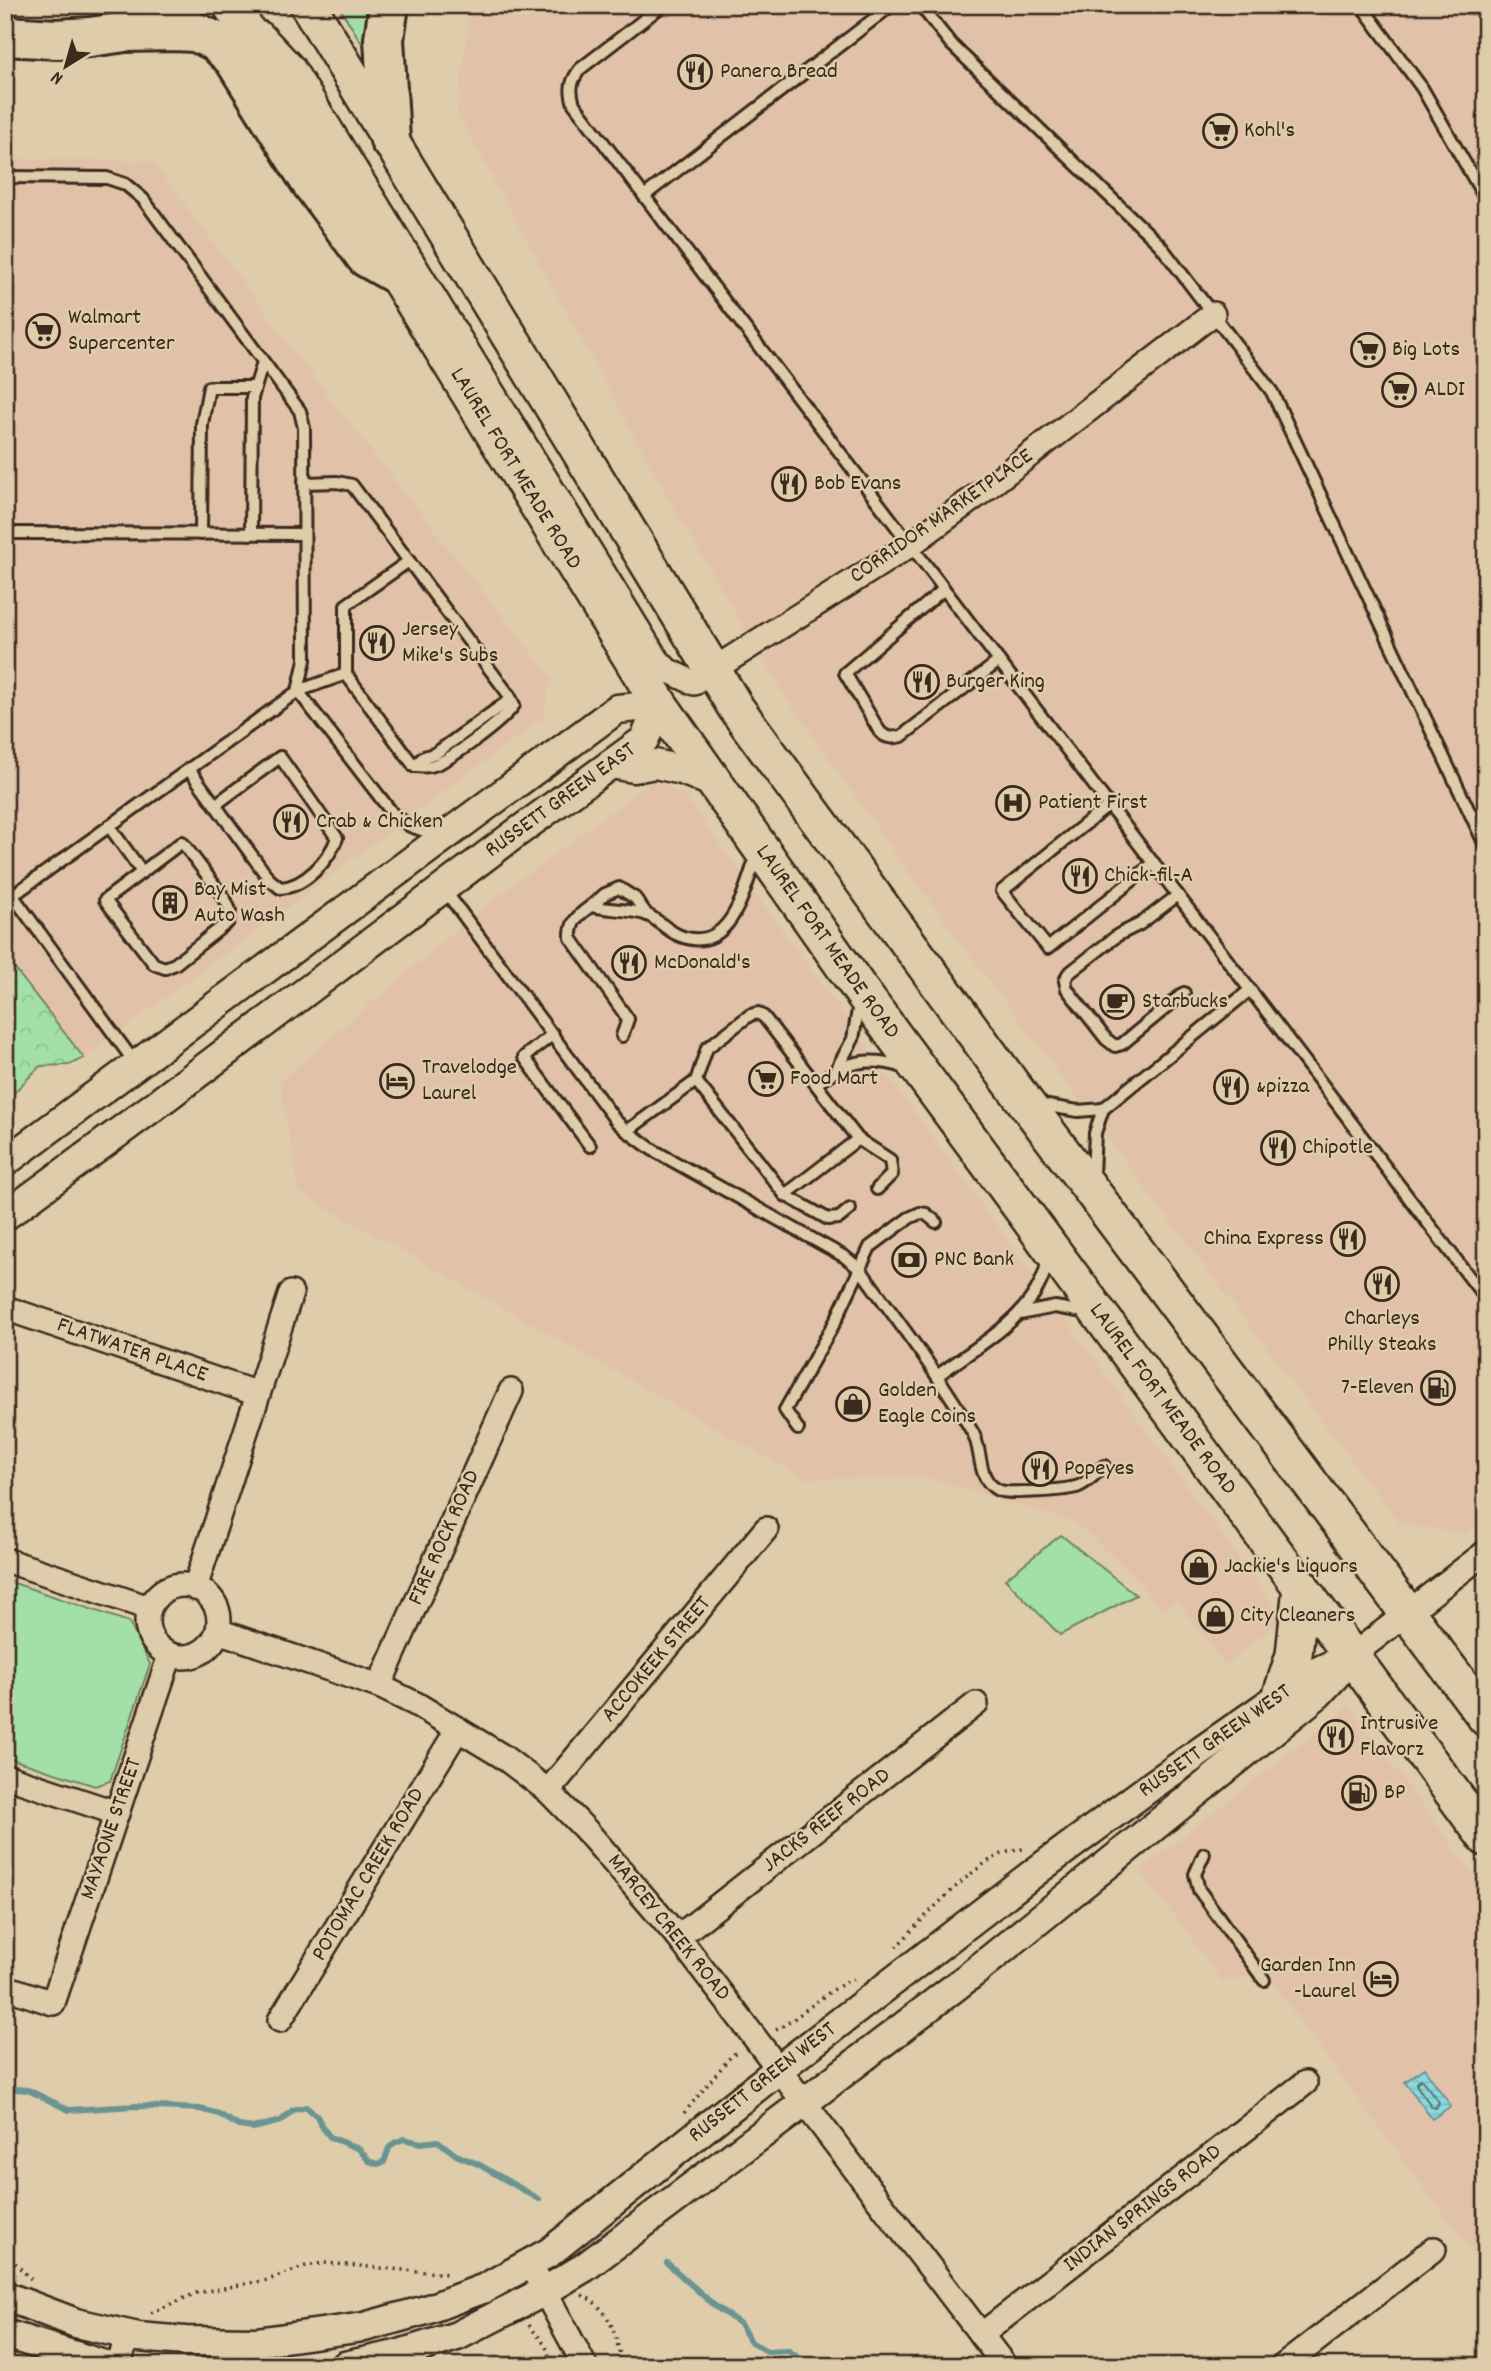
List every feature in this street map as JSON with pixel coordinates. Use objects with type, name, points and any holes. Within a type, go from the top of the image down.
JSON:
[{"type":"highway","points":[[125,32],[187,5]]},
{"type":"highway","points":[[389,5],[384,39],[390,140]]},
{"type":"highway","points":[[5,36],[57,39],[125,32],[195,32],[215,41],[226,49],[242,69],[310,181],[366,257],[396,274]]},
{"type":"main road","name":"LAUREL FORT MEADE ROAD","points":[[233,5],[660,705],[920,1072],[1486,1838]]},
{"type":"main road","points":[[308,5],[390,140],[703,676],[744,719],[1011,1083],[1486,1718]]},
{"type":"main road","points":[[1281,1695],[1294,1655],[1301,1586]]},
{"type":"street","points":[[233,5],[292,66],[656,658],[667,670],[703,676]]},
{"type":"street","name":"CORRIDOR MARKETPLACE","points":[[660,705],[910,544],[1213,314]]},
{"type":"street","name":"RUSSETT GREEN EAST","points":[[5,1162],[617,709],[660,705],[644,740],[5,1216]]},
{"type":"street","points":[[611,764],[634,768],[656,764],[682,770],[714,783]]},
{"type":"street","points":[[195,1588],[291,1293]]},
{"type":"street","name":"FLATWATER PLACE","points":[[5,1308],[258,1394]]},
{"type":"street","name":"FIRE ROCK ROAD","points":[[379,1686],[511,1391]]},
{"type":"street","name":"ACCOKEEK STREET","points":[[548,1791],[766,1529]]},
{"type":"street","points":[[1353,1655],[1486,1552]]},
{"type":"street","points":[[5,1560],[149,1608]]},
{"type":"street","points":[[184,1585],[195,1588],[212,1601],[217,1610],[218,1631],[204,1651],[182,1658],[170,1655],[152,1641],[147,1619],[149,1608],[163,1591],[184,1585]]},
{"type":"street","name":"MARCEY CREEK ROAD","points":[[218,1631],[379,1686],[416,1704],[502,1756],[548,1791],[586,1829],[678,1937],[1005,2366]]},
{"type":"street","name":"MAYAONE STREET","points":[[5,1987],[53,2003],[170,1655]]},
{"type":"street","name":"RUSSETT GREEN WEST","points":[[5,2296],[76,2323],[127,2334],[185,2341],[256,2342],[364,2327],[426,2311],[485,2287],[550,2252],[779,2069],[1154,1784],[1310,1675],[1353,1655]]},
{"type":"street","name":"RUSSETT GREEN WEST","points":[[345,2366],[396,2356],[457,2336],[545,2291],[585,2267],[972,1974],[1308,1701],[1353,1655]]},
{"type":"street","name":"JACKS REEF ROAD","points":[[678,1937],[976,1704]]},
{"type":"street","name":"POTOMAC CREEK ROAD","points":[[280,2021],[458,1730]]},
{"type":"street","points":[[5,1776],[117,1814]]},
{"type":"street","name":"INDIAN SPRINGS ROAD","points":[[981,2335],[1305,2083]]},
{"type":"street","points":[[1283,2366],[1434,2249]]},
{"type":"street","points":[[530,2264],[584,2366]]},
{"type":"street","points":[[5,2334],[108,2366]]},
{"type":"street","points":[[119,2366],[127,2334]]},
{"type":"lane","points":[[663,5],[580,69],[572,79],[570,92],[574,104],[1486,1299]]},
{"type":"lane","points":[[644,196],[892,5]]},
{"type":"lane","points":[[920,5],[951,44],[1160,245],[1272,392],[1486,847]]},
{"type":"lane","points":[[1361,5],[1422,88],[1486,200]]},
{"type":"lane","points":[[5,177],[107,178],[125,184],[143,199],[300,411],[304,428],[304,660],[298,691],[393,814],[410,826],[445,837]]},
{"type":"lane","points":[[251,534],[252,398],[263,362]]},
{"type":"lane","points":[[201,534],[202,424],[209,387],[255,387]]},
{"type":"lane","points":[[303,483],[337,482],[352,485],[409,561],[511,699],[513,705],[507,715],[453,755],[431,766],[414,766],[346,674],[346,605],[409,561]]},
{"type":"lane","points":[[5,533],[303,534]]},
{"type":"lane","points":[[944,589],[845,673],[880,732],[894,738],[902,736],[999,661]]},
{"type":"lane","points":[[9,898],[298,691],[346,674]]},
{"type":"lane","points":[[189,769],[269,880],[280,888],[292,887],[326,860],[337,838],[280,757],[215,805]]},
{"type":"lane","points":[[1109,805],[1002,891],[1048,948],[1154,863]]},
{"type":"lane","points":[[109,826],[142,872]]},
{"type":"lane","points":[[182,842],[225,899],[230,910],[228,922],[175,964],[164,968],[154,964],[105,900],[142,872],[182,842]]},
{"type":"lane","points":[[622,1036],[628,1019],[571,938],[571,925],[576,918],[605,894],[619,888],[635,898],[647,915],[678,935],[699,939],[718,935],[727,926],[744,894],[760,848]]},
{"type":"lane","points":[[5,885],[9,898],[137,1065]]},
{"type":"lane","points":[[443,888],[627,1131],[653,1150],[845,1257],[860,1269],[937,1376],[976,1437],[981,1467],[998,1490],[1014,1493],[1077,1487],[1104,1466]]},
{"type":"lane","points":[[1178,895],[1139,924],[1118,935],[1068,974],[1065,981],[1067,989],[1106,1039],[1115,1046],[1122,1044],[1184,993]]},
{"type":"lane","points":[[591,906],[647,915]]},
{"type":"lane","points":[[1099,1201],[1091,1170],[1095,1133],[1103,1109],[1250,990]]},
{"type":"lane","points":[[816,1084],[837,1068],[853,1040],[861,991]]},
{"type":"lane","points":[[627,1131],[696,1081],[707,1048],[745,1018],[758,1013],[764,1017],[858,1139],[890,1160],[892,1174],[877,1189]]},
{"type":"lane","points":[[553,1034],[524,1057],[590,1146]]},
{"type":"lane","points":[[837,1068],[861,1062],[888,1062],[920,1072]]},
{"type":"lane","points":[[696,1081],[785,1195],[828,1219],[839,1218],[850,1209]]},
{"type":"lane","points":[[1011,1083],[1042,1104],[1077,1111],[1103,1109]]},
{"type":"lane","points":[[785,1195],[858,1139]]},
{"type":"lane","points":[[798,1429],[785,1410],[835,1322],[870,1247],[920,1213],[936,1222]]},
{"type":"lane","points":[[937,1376],[1020,1314],[1040,1285],[1050,1245]]},
{"type":"lane","points":[[1020,1314],[1055,1307],[1101,1315]]},
{"type":"lane","points":[[1203,1854],[1195,1874],[1199,1890],[1264,1980]]},
{"type":"path","points":[[892,1951],[983,1864],[1002,1854],[1029,1848]]},
{"type":"path","points":[[683,2113],[732,2055],[788,2024],[825,1993],[859,1978]]},
{"type":"path","points":[[5,2253],[24,2274],[40,2285]]},
{"type":"path","points":[[146,2312],[155,2313],[196,2293],[268,2280],[306,2266],[324,2263],[446,2275],[454,2273]]},
{"type":"shaded area","points":[[471,5],[1486,5],[1486,1517],[1465,1533],[1400,1524],[905,868],[779,687],[678,515],[457,113]]},
{"type":"shaded area","points":[[5,159],[152,161],[328,396],[551,677],[543,718],[84,1058],[5,956]]},
{"type":"shaded area","points":[[654,780],[684,795],[1283,1619],[1225,1665],[1177,1601],[1162,1611],[1134,1576],[1074,1522],[923,1476],[805,1479],[299,1192],[280,1081],[477,912]]},
{"type":"shaded area","points":[[1349,1706],[1486,1892],[1486,2271],[1265,1974],[1223,1981],[1140,1870]]},
{"type":"green space","points":[[338,5],[374,5],[366,50]]},
{"type":"green space","points":[[5,956],[84,1058],[69,1065],[40,1066],[5,1102]]},
{"type":"green space","points":[[1061,1535],[1136,1595],[1060,1635],[1005,1579]]},
{"type":"green space","points":[[5,1580],[129,1622],[150,1664],[110,1781],[95,1786],[5,1757]]},
{"type":"water","points":[[1424,2068],[1451,2106],[1432,2119],[1405,2082]]},
{"type":"waterway","points":[[5,2088],[28,2090],[69,2110],[136,2106],[200,2109],[219,2114],[239,2126],[253,2128],[281,2121],[293,2110],[306,2107],[317,2116],[330,2137],[359,2149],[369,2161],[377,2164],[384,2162],[389,2148],[404,2139],[420,2143],[438,2141],[456,2155],[478,2164],[539,2199]]},
{"type":"waterway","points":[[667,2263],[715,2306],[740,2324],[751,2342],[767,2351],[787,2350],[811,2366]]},
{"type":"place","name":"Panera Bread","points":[[695,72]]},
{"type":"place","name":"Kohl's","points":[[1220,131]]},
{"type":"place","name":"Walmart Supercenter","points":[[43,331]]},
{"type":"place","name":"Big Lots","points":[[1368,350]]},
{"type":"place","name":"ALDI","points":[[1399,390]]},
{"type":"place","name":"Bob Evans","points":[[789,484]]},
{"type":"place","name":"Jersey Mike's Subs","points":[[377,643]]},
{"type":"place","name":"Burger King","points":[[922,682]]},
{"type":"place","name":"Patient First","points":[[1013,803]]},
{"type":"place","name":"Crab & Chicken","points":[[291,822]]},
{"type":"place","name":"Chick-fil-A","points":[[1080,876]]},
{"type":"place","name":"Bay Mist Auto Wash","points":[[170,903]]},
{"type":"place","name":"McDonald's","points":[[629,963]]},
{"type":"place","name":"Starbucks","points":[[1117,1002]]},
{"type":"place","name":"Food Mart","points":[[766,1079]]},
{"type":"place","name":"Travelodge Laurel","points":[[397,1081]]},
{"type":"place","name":"&pizza","points":[[1231,1087]]},
{"type":"place","name":"Chipotle","points":[[1278,1148]]},
{"type":"place","name":"China Express","points":[[1348,1239]]},
{"type":"place","name":"PNC Bank","points":[[909,1260]]},
{"type":"place","name":"Charleys Philly Steaks","points":[[1382,1284]]},
{"type":"place","name":"7-Eleven","points":[[1438,1388]]},
{"type":"place","name":"Golden Eagle Coins","points":[[853,1404]]},
{"type":"place","name":"Popeyes","points":[[1040,1469]]},
{"type":"place","name":"Jackie's Liquors","points":[[1199,1567]]},
{"type":"place","name":"City Cleaners","points":[[1216,1616]]},
{"type":"place","name":"Intrusive Flavorz","points":[[1336,1737]]},
{"type":"place","name":"BP","points":[[1359,1793]]},
{"type":"place","name":"Garden Inn -Laurel","points":[[1381,1979]]}]
